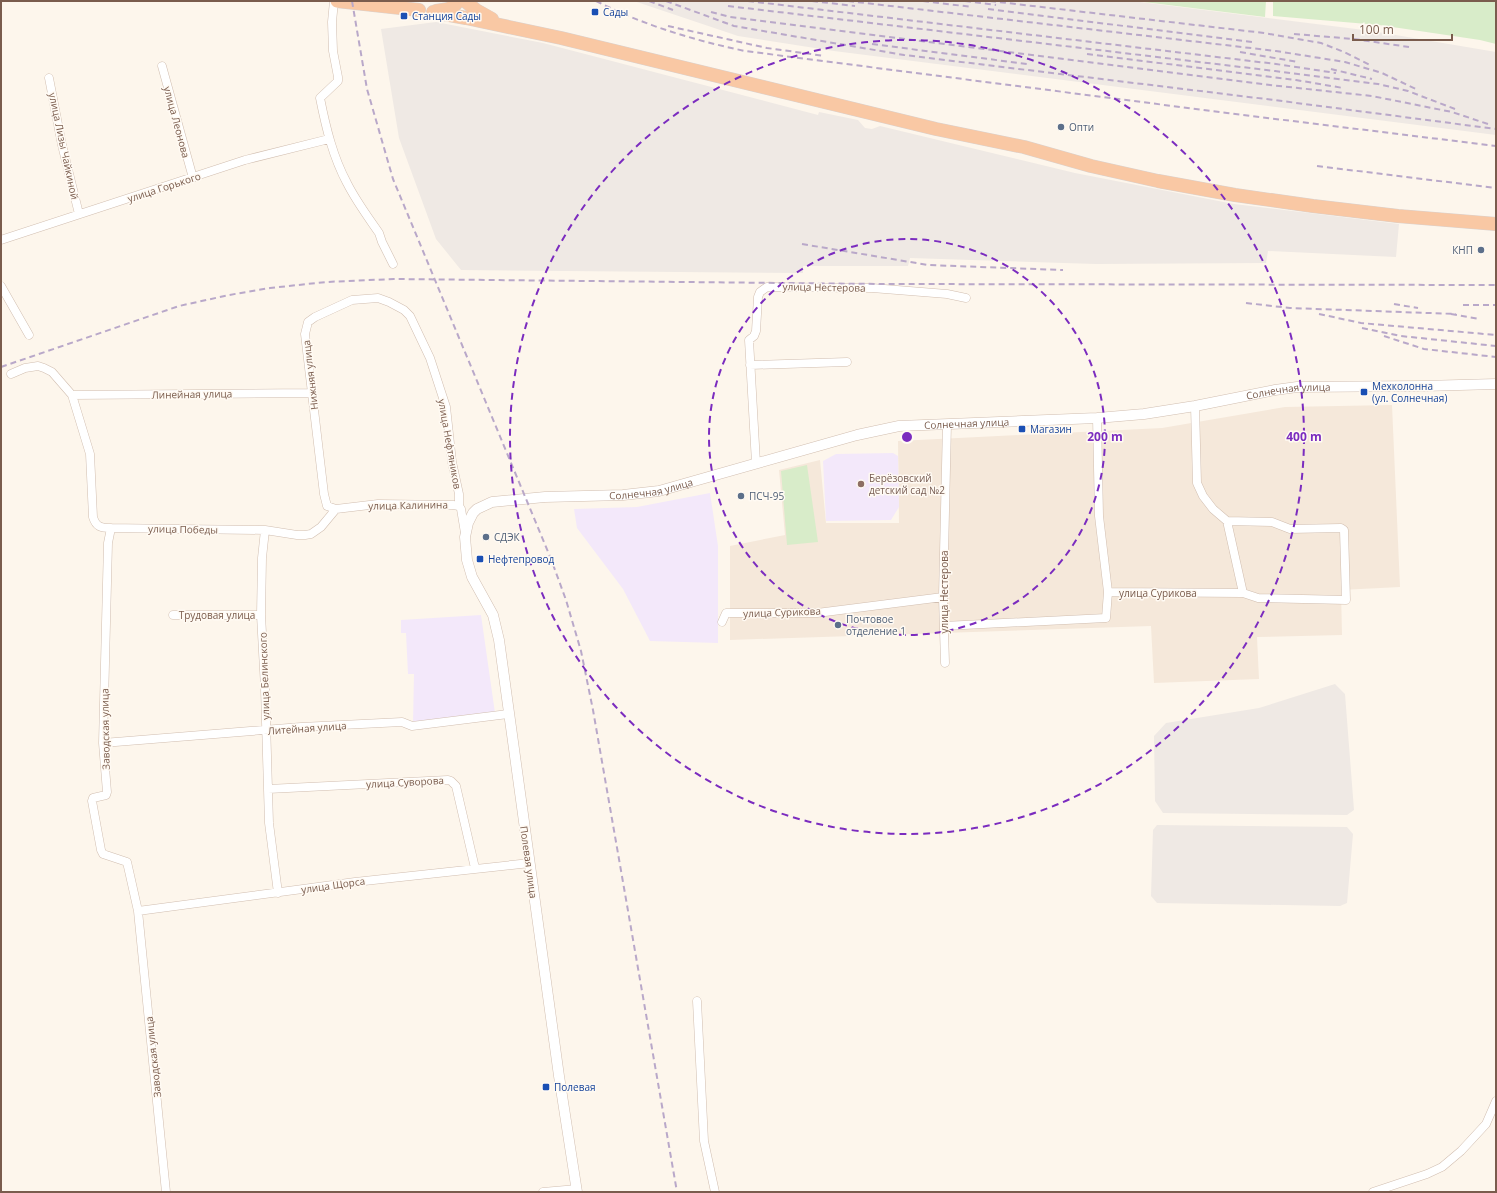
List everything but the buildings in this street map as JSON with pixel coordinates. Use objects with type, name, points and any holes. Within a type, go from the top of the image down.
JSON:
[{"type":"highway","points":[[337,1],[361,2],[433,12],[522,29],[936,129],[1024,147],[1091,166],[1158,181],[1235,195],[1313,206],[1398,216],[1496,224]]},
{"type":"highway","points":[[406,1],[419,10]]},
{"type":"highway","points":[[433,12],[449,9],[456,4],[456,1]]},
{"type":"highway","points":[[465,1],[476,10],[493,19],[522,29]]},
{"type":"street","points":[[334,1],[332,22],[333,51],[338,81],[320,98],[329,139],[347,184],[379,233],[393,264]]},
{"type":"street","name":"улица Леонова","points":[[162,66],[193,178]]},
{"type":"street","name":"улица Лизы Чайкиной","points":[[49,78],[62,145],[79,214]]},
{"type":"street","name":"улица Горького","points":[[1,240],[245,160],[329,139]]},
{"type":"street","points":[[1,286],[29,335]]},
{"type":"street","name":"улица Нестерова","points":[[756,463],[749,340],[754,336],[756,331],[758,297],[760,292],[767,287],[872,288],[948,294],[966,298]]},
{"type":"street","name":"Нижняя улица","points":[[336,509],[327,506],[324,494],[305,334],[308,322],[352,300],[371,298],[378,298],[389,302],[404,310],[410,316]]},
{"type":"street","name":"улица Нефтяников","points":[[410,316],[430,358],[446,407],[452,462],[459,494],[459,506]]},
{"type":"street","points":[[750,365],[847,362]]},
{"type":"street","points":[[11,374],[25,368],[38,366],[44,368],[52,372],[72,395]]},
{"type":"street","name":"Солнечная улица","points":[[465,537],[468,523],[473,513],[477,509],[492,502],[545,497],[609,496],[659,491],[857,435],[899,426],[1097,418],[1144,414],[1297,387],[1496,384]]},
{"type":"street","name":"Линейная улица","points":[[72,395],[312,393]]},
{"type":"street","name":"улица Победы","points":[[72,395],[90,454],[93,516],[95,523],[102,528],[265,530]]},
{"type":"street","points":[[1195,406],[1197,483],[1203,496],[1213,509],[1227,521],[1242,594]]},
{"type":"street","points":[[1097,418],[1099,516],[1108,592]]},
{"type":"street","name":"улица Нестерова","points":[[945,663],[943,597],[946,424]]},
{"type":"street","name":"улица Калинина","points":[[336,509],[378,504],[459,506],[465,537]]},
{"type":"street","points":[[265,530],[297,535],[311,534],[321,527],[336,509]]},
{"type":"street","name":"улица Сурикова","points":[[944,626],[1106,618],[1108,592],[1242,594],[1258,598],[1346,600],[1344,530],[1341,528],[1290,529],[1272,522],[1227,521]]},
{"type":"street","name":"Заводская улица","points":[[111,528],[108,543],[103,744],[107,792],[106,795],[93,798],[92,801],[101,850],[103,854],[127,862],[138,911],[166,1192]]},
{"type":"street","name":"улица Белинского","points":[[265,530],[262,558],[261,615],[269,823],[278,893]]},
{"type":"street","name":"Полевая улица","points":[[465,537],[467,560],[472,577],[493,615],[501,653],[508,714],[559,1076],[577,1191]]},
{"type":"street","name":"улица Сурикова","points":[[722,622],[726,613],[817,613],[943,597]]},
{"type":"street","name":"Трудовая улица","points":[[173,615],[261,615]]},
{"type":"street","name":"Литейная улица","points":[[103,744],[301,728],[402,722],[412,726],[508,714]]},
{"type":"street","name":"улица Суворова","points":[[268,789],[451,781],[456,786],[475,868]]},
{"type":"street","name":"улица Щорса","points":[[138,911],[355,882],[530,863]]},
{"type":"street","points":[[697,1001],[704,1141],[715,1192]]},
{"type":"street","points":[[1373,1192],[1427,1174],[1442,1167],[1461,1151],[1486,1124],[1496,1101]]},
{"type":"street","points":[[543,1192],[577,1191]]},
{"type":"shaded area","points":[[634,1],[1132,1],[1372,31],[1496,52],[1496,135],[834,51],[738,36]]},
{"type":"shaded area","points":[[436,22],[543,43],[818,115],[819,112],[858,120],[865,128],[872,129],[880,126],[1075,173],[1234,204],[1399,224],[1396,257],[1268,251],[1266,263],[1096,264],[910,258],[908,266],[803,266],[803,273],[461,270],[436,239],[399,138],[381,29]]},
{"type":"shaded area","points":[[1392,405],[1400,587],[1341,590],[1342,635],[1257,637],[1259,679],[1154,683],[1151,626],[730,640],[730,546],[785,535],[779,470],[820,460],[826,523],[899,523],[898,441],[1162,428],[1285,407]]},
{"type":"shaded area","name":"Берёзовский детский сад №2","points":[[893,453],[898,456],[899,507],[891,520],[826,521],[823,461],[836,454]]},
{"type":"shaded area","points":[[710,493],[718,546],[718,643],[650,641],[623,589],[577,528],[574,509],[637,507]]},
{"type":"shaded area","points":[[481,615],[495,713],[413,723],[414,674],[408,674],[406,633],[401,633],[401,620]]},
{"type":"shaded area","points":[[1335,684],[1345,694],[1354,810],[1347,815],[1163,813],[1155,801],[1154,736],[1166,723],[1259,708]]},
{"type":"shaded area","points":[[1157,825],[1347,827],[1353,834],[1347,903],[1340,906],[1157,903],[1151,896],[1153,830]]},
{"type":"green space","points":[[1136,1],[1266,1],[1265,17]]},
{"type":"green space","points":[[1273,1],[1496,1],[1496,44],[1480,40],[1379,25],[1273,16]]},
{"type":"green space","points":[[807,465],[818,542],[787,545],[781,471]]},
{"type":"railway","points":[[352,1],[367,89],[393,179],[551,559],[566,600],[581,651],[593,710],[677,1192]]},
{"type":"railway","points":[[596,1],[614,10],[669,31],[706,42],[745,51],[1496,146]]},
{"type":"railway","points":[[649,1],[673,10]]},
{"type":"railway","points":[[666,1],[734,26],[904,55],[1274,100],[1496,129]]},
{"type":"railway","points":[[748,1],[1276,64],[1336,73]]},
{"type":"railway","points":[[812,1],[855,6]]},
{"type":"railway","points":[[848,1],[1276,51],[1345,62],[1382,73],[1416,89]]},
{"type":"railway","points":[[923,1],[972,7]]},
{"type":"railway","points":[[965,1],[996,5]]},
{"type":"railway","points":[[990,1],[1264,33],[1321,43],[1344,52],[1370,65]]},
{"type":"railway","points":[[728,6],[1378,84],[1408,91],[1455,109]]},
{"type":"railway","points":[[988,9],[1252,42]]},
{"type":"railway","points":[[711,12],[730,17],[1270,85],[1372,96],[1452,112],[1488,124]]},
{"type":"railway","points":[[668,26],[767,48],[825,56]]},
{"type":"railway","points":[[1294,34],[1354,39],[1409,47]]},
{"type":"railway","points":[[872,44],[1027,64]]},
{"type":"railway","points":[[1240,52],[1298,62]]},
{"type":"railway","points":[[1087,54],[1296,80],[1343,88]]},
{"type":"railway","points":[[1331,69],[1372,79]]},
{"type":"railway","points":[[1317,166],[1496,188]]},
{"type":"railway","points":[[802,244],[928,265],[1063,270]]},
{"type":"railway","points":[[1,367],[179,306],[270,288],[326,282],[394,279],[881,284],[1496,285]]},
{"type":"railway","points":[[1246,303],[1290,308],[1456,314]]},
{"type":"railway","points":[[1394,304],[1418,308]]},
{"type":"railway","points":[[1463,305],[1496,305]]},
{"type":"railway","points":[[1319,314],[1361,323],[1496,335]]},
{"type":"railway","points":[[1451,314],[1480,319]]},
{"type":"railway","points":[[1362,328],[1401,336],[1496,346]]},
{"type":"railway","points":[[1384,336],[1424,349],[1496,357]]},
{"type":"place","name":"Сады","points":[[595,12]]},
{"type":"place","name":"Станция Сады","points":[[404,16]]},
{"type":"place","name":"Опти","points":[[1061,127]]},
{"type":"place","name":"КНП","points":[[1481,250]]},
{"type":"place","name":"Мехколонна (ул. Солнечная)","points":[[1364,392]]},
{"type":"place","name":"Магазин","points":[[1022,429]]},
{"type":"place","name":"Берёзовский детский сад №2","points":[[861,484]]},
{"type":"place","name":"ПСЧ-95","points":[[741,496]]},
{"type":"place","name":"СДЭК","points":[[486,537]]},
{"type":"place","name":"Нефтепровод","points":[[480,559]]},
{"type":"place","name":"Почтовое отделение 1","points":[[838,625]]},
{"type":"place","name":"Полевая","points":[[546,1087]]}]
